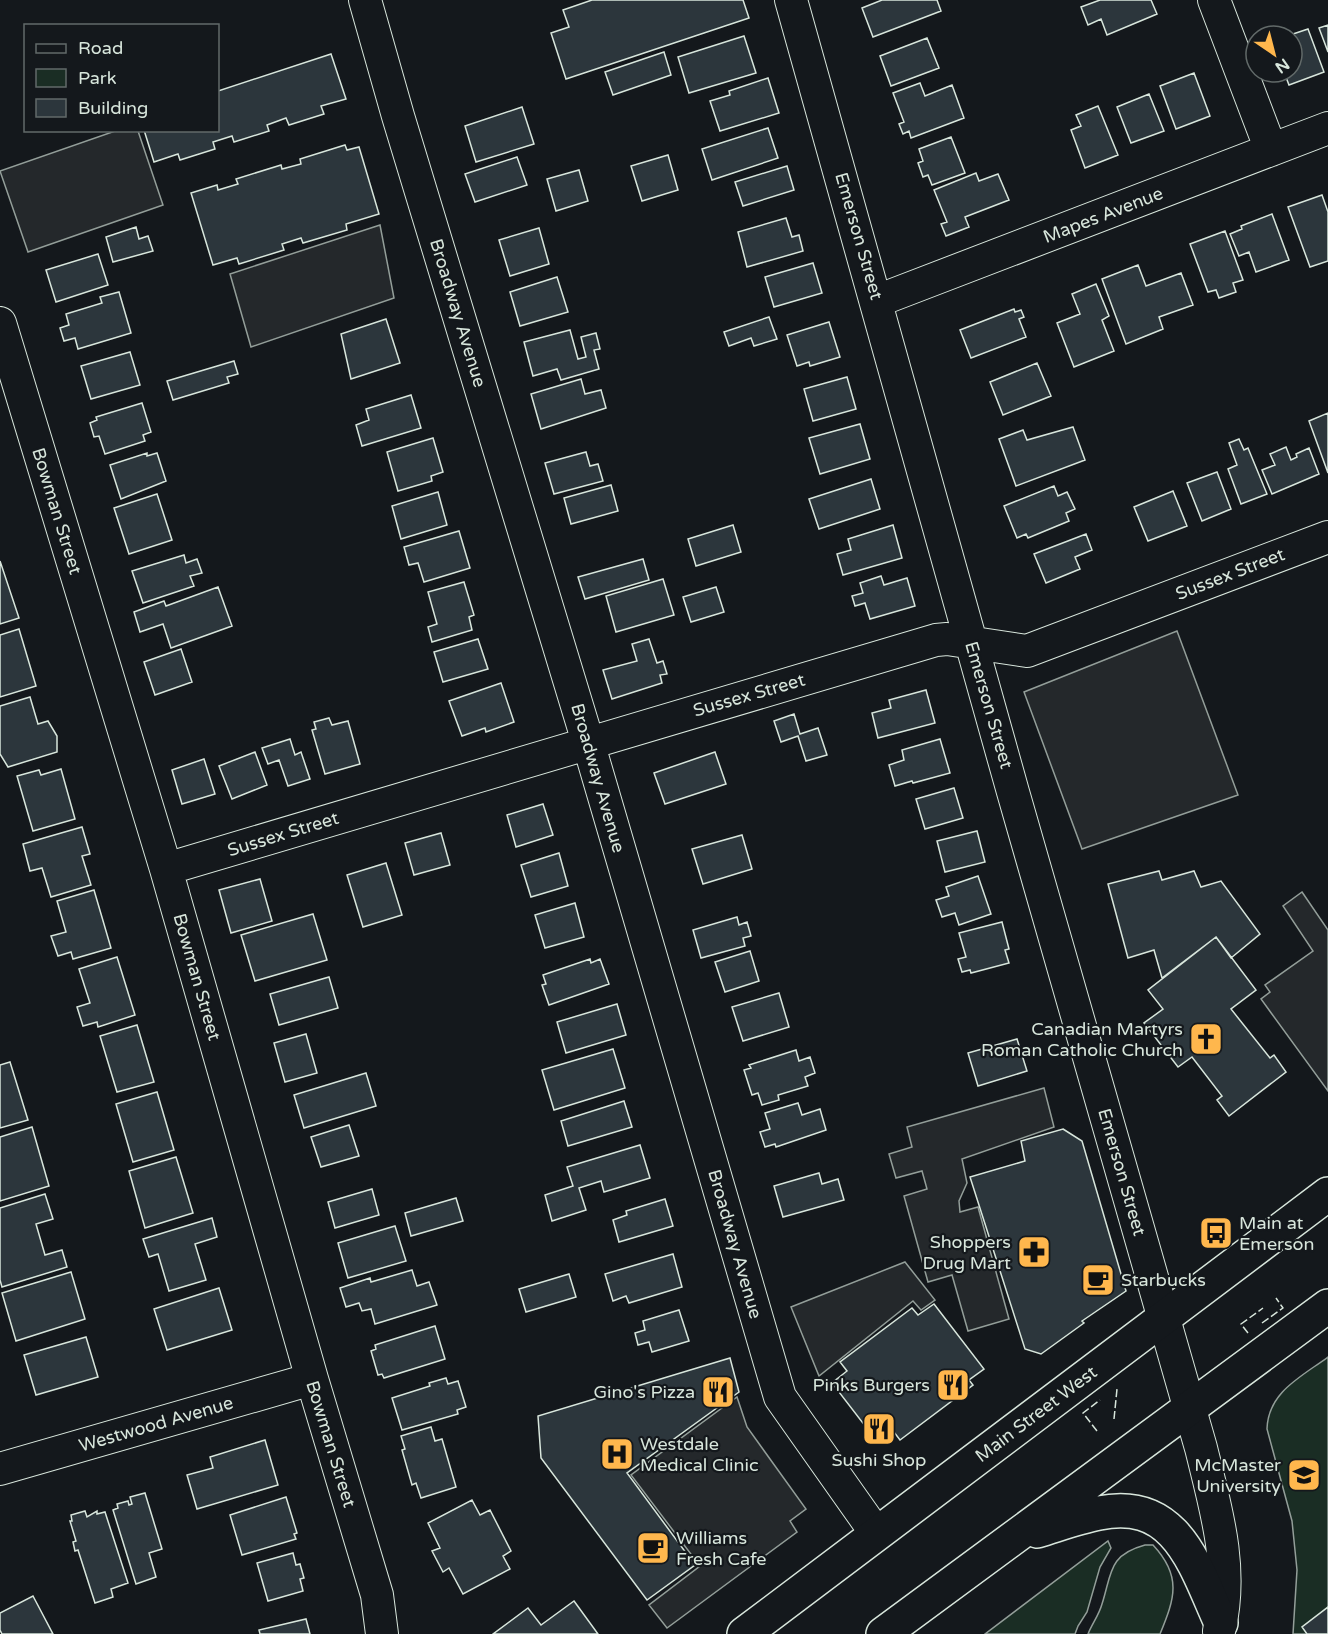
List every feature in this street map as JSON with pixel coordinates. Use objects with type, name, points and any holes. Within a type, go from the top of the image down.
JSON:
[{"type":"main road","name":"Main Street West","points":[[744,1634],[1328,1194]]},
{"type":"main road","points":[[883,1634],[1328,1306]]},
{"type":"main road","points":[[1015,1537],[1100,1512],[1134,1510],[1146,1514],[1162,1522],[1176,1534],[1186,1550],[1220,1628]]},
{"type":"street","name":"Broadway Avenue","points":[[365,0],[588,742],[780,1397],[876,1533]]},
{"type":"street","name":"Emerson Street","points":[[791,0],[971,643],[1190,1408],[1221,1529],[1225,1556],[1225,1586],[1220,1628]]},
{"type":"street","points":[[1214,0],[1271,150]]},
{"type":"street","name":"Mapes Avenue","points":[[877,301],[1328,128]]},
{"type":"street","name":"Bowman Street","points":[[0,323],[166,869],[312,1379],[377,1595],[382,1634]]},
{"type":"street","name":"Sussex Street","points":[[166,869],[936,640],[947,639],[1027,651],[1328,537]]},
{"type":"street","name":"Westwood Avenue","points":[[0,1469],[312,1379]]},
{"type":"green space","name":"McMaster University","points":[[1328,1357],[1328,1634],[1293,1634],[1297,1570],[1292,1521],[1267,1429],[1273,1405],[1280,1395],[1297,1379]]},
{"type":"green space","points":[[1108,1541],[1111,1548],[1100,1567],[1087,1612],[1075,1634],[985,1634]]},
{"type":"green space","points":[[1145,1545],[1153,1545],[1162,1556],[1172,1577],[1172,1598],[1160,1634],[1088,1634],[1101,1608],[1113,1567],[1124,1554]]},
{"type":"shaded area","points":[[112,132],[138,132],[163,205],[28,252],[0,171]]},
{"type":"shaded area","points":[[380,225],[394,298],[251,347],[230,274]]},
{"type":"shaded area","points":[[1177,631],[1238,795],[1082,849],[1024,692]]},
{"type":"shaded area","points":[[1302,892],[1328,930],[1328,1091],[1261,999],[1270,992],[1265,985],[1313,951],[1283,906]]},
{"type":"shaded area","points":[[1044,1088],[1054,1127],[962,1159],[967,1183],[959,1201],[960,1212],[978,1207],[1009,1319],[968,1331],[952,1275],[928,1282],[904,1196],[927,1189],[922,1171],[896,1178],[889,1154],[912,1147],[907,1127]]},
{"type":"shaded area","points":[[905,1262],[935,1300],[921,1310],[913,1301],[819,1376],[791,1307]]},
{"type":"shaded area","points":[[737,1397],[747,1427],[806,1509],[790,1521],[797,1532],[667,1628],[649,1605],[700,1566],[631,1475]]},
{"type":"building","points":[[592,0],[743,0],[749,18],[566,79],[551,33],[569,27],[563,10]]},
{"type":"building","points":[[882,0],[937,0],[941,11],[873,37],[862,8]]},
{"type":"building","points":[[1100,0],[1151,0],[1157,14],[1107,35],[1101,19],[1088,25],[1081,7]]},
{"type":"building","points":[[1328,25],[1328,52],[1319,28]]},
{"type":"building","points":[[1308,29],[1324,72],[1304,79],[1304,30]]},
{"type":"building","points":[[744,36],[756,73],[689,93],[678,57]]},
{"type":"building","points":[[927,38],[939,68],[891,86],[880,56]]},
{"type":"building","points":[[664,52],[671,75],[613,95],[605,72]]},
{"type":"building","points":[[331,54],[346,99],[321,106],[324,114],[289,125],[286,118],[267,125],[269,131],[234,142],[232,136],[213,142],[215,149],[180,160],[178,154],[154,162],[145,132],[219,132],[219,91]]},
{"type":"building","points":[[1194,73],[1210,116],[1176,129],[1160,86]]},
{"type":"building","points":[[768,78],[779,113],[720,131],[710,101],[730,95],[729,91]]},
{"type":"building","points":[[920,83],[925,96],[952,85],[964,118],[911,138],[909,131],[903,134],[899,124],[904,122],[893,93]]},
{"type":"building","points":[[1149,94],[1164,131],[1131,143],[1117,107]]},
{"type":"building","points":[[1098,106],[1118,155],[1085,168],[1071,130],[1081,126],[1076,115]]},
{"type":"building","points":[[522,107],[534,144],[476,162],[465,126]]},
{"type":"building","points":[[768,128],[778,158],[712,180],[702,149]]},
{"type":"building","points":[[951,137],[965,173],[932,185],[928,175],[923,177],[918,163],[923,161],[919,149]]},
{"type":"building","points":[[345,145],[347,150],[359,147],[379,214],[346,224],[347,230],[303,243],[301,238],[282,244],[284,250],[239,264],[237,258],[213,265],[191,193],[217,185],[218,190],[238,184],[236,179],[281,165],[282,169],[301,164],[300,159]]},
{"type":"building","points":[[668,155],[678,190],[642,201],[631,166]]},
{"type":"building","points":[[517,157],[527,185],[475,202],[465,174]]},
{"type":"building","points":[[787,166],[794,190],[743,206],[735,182]]},
{"type":"building","points":[[579,170],[588,201],[556,211],[547,179]]},
{"type":"building","points":[[976,173],[979,181],[998,174],[1009,200],[965,217],[969,227],[946,236],[941,224],[947,222],[934,190]]},
{"type":"building","points":[[1322,195],[1328,212],[1328,261],[1310,267],[1288,207]]},
{"type":"building","points":[[1272,214],[1289,260],[1256,272],[1249,252],[1239,256],[1230,234],[1242,229],[1241,226]]},
{"type":"building","points":[[786,218],[792,237],[799,235],[803,251],[747,267],[738,232]]},
{"type":"building","points":[[136,227],[139,239],[148,236],[153,251],[113,262],[106,237]]},
{"type":"building","points":[[539,228],[549,264],[510,276],[499,240]]},
{"type":"building","points":[[1225,231],[1243,280],[1233,283],[1236,292],[1219,298],[1216,290],[1208,292],[1190,244]]},
{"type":"building","points":[[98,254],[108,285],[56,302],[46,270]]},
{"type":"building","points":[[813,263],[822,293],[774,307],[765,277]]},
{"type":"building","points":[[1138,265],[1146,286],[1181,273],[1193,305],[1159,317],[1163,329],[1126,344],[1102,279]]},
{"type":"building","points":[[557,277],[568,312],[520,326],[510,292]]},
{"type":"building","points":[[1096,284],[1109,316],[1102,320],[1114,351],[1074,367],[1057,323],[1080,314],[1072,294]]},
{"type":"building","points":[[119,292],[131,333],[78,349],[75,338],[64,341],[60,328],[69,325],[66,314],[102,303],[100,297]]},
{"type":"building","points":[[1014,309],[1015,312],[1021,310],[1024,317],[1019,319],[1026,337],[971,358],[960,330]]},
{"type":"building","points":[[769,317],[777,339],[754,346],[751,338],[729,346],[724,332]]},
{"type":"building","points":[[386,319],[400,363],[351,379],[341,334]]},
{"type":"building","points":[[829,322],[840,357],[810,366],[809,362],[797,366],[787,335]]},
{"type":"building","points":[[570,330],[578,359],[586,357],[581,337],[596,333],[600,349],[594,350],[599,369],[561,380],[557,369],[533,376],[524,342]]},
{"type":"building","points":[[130,352],[140,385],[91,399],[81,366]]},
{"type":"building","points":[[234,361],[238,374],[227,377],[229,383],[173,400],[167,381]]},
{"type":"building","points":[[1037,363],[1051,396],[1003,415],[990,382]]},
{"type":"building","points":[[847,377],[856,409],[813,421],[804,389]]},
{"type":"building","points":[[581,379],[585,394],[601,390],[606,408],[541,429],[531,394]]},
{"type":"building","points":[[411,395],[421,428],[362,446],[356,425],[369,420],[366,409]]},
{"type":"building","points":[[142,403],[151,432],[143,435],[145,441],[105,454],[99,436],[94,437],[90,423],[97,420],[96,417]]},
{"type":"building","points":[[1328,413],[1328,473],[1309,421]]},
{"type":"building","points":[[860,424],[870,459],[820,474],[809,438]]},
{"type":"building","points":[[1073,427],[1085,460],[1016,486],[999,439],[1023,430],[1027,440]]},
{"type":"building","points":[[433,438],[443,472],[431,476],[432,481],[398,491],[387,452]]},
{"type":"building","points":[[1239,439],[1244,450],[1248,448],[1267,494],[1241,504],[1228,469],[1237,465],[1229,443]]},
{"type":"building","points":[[1286,447],[1291,460],[1297,457],[1296,454],[1309,448],[1319,474],[1272,494],[1262,470],[1275,465],[1270,454]]},
{"type":"building","points":[[586,452],[590,466],[598,464],[603,481],[554,494],[545,463]]},
{"type":"building","points":[[147,453],[147,456],[157,453],[166,481],[121,499],[110,465]]},
{"type":"building","points":[[1217,472],[1231,509],[1202,521],[1187,483]]},
{"type":"building","points":[[871,479],[880,509],[819,529],[809,499]]},
{"type":"building","points":[[611,485],[618,511],[571,524],[564,498]]},
{"type":"building","points":[[1054,486],[1058,496],[1067,492],[1075,509],[1066,513],[1069,521],[1028,538],[1026,534],[1017,538],[1004,506]]},
{"type":"building","points":[[1173,491],[1187,526],[1148,541],[1134,507]]},
{"type":"building","points":[[438,492],[447,525],[401,539],[392,506]]},
{"type":"building","points":[[157,494],[172,540],[129,554],[114,508]]},
{"type":"building","points":[[733,525],[741,552],[696,566],[688,539]]},
{"type":"building","points":[[893,525],[902,558],[843,575],[837,554],[851,550],[848,539]]},
{"type":"building","points":[[459,531],[470,568],[424,582],[418,563],[409,565],[404,547]]},
{"type":"building","points":[[1086,534],[1092,550],[1075,557],[1080,569],[1046,583],[1034,554]]},
{"type":"building","points":[[184,555],[186,563],[197,559],[202,573],[190,576],[194,586],[143,603],[132,571]]},
{"type":"building","points":[[643,559],[649,580],[585,599],[578,577]]},
{"type":"building","points":[[0,561],[19,618],[0,624]]},
{"type":"building","points":[[881,576],[884,585],[907,578],[915,606],[870,619],[865,603],[855,606],[852,596],[863,593],[860,583]]},
{"type":"building","points":[[663,579],[674,615],[616,632],[606,596]]},
{"type":"building","points":[[464,582],[474,615],[469,617],[472,630],[432,642],[428,627],[437,624],[428,592]]},
{"type":"building","points":[[218,587],[232,626],[171,648],[163,624],[140,632],[134,612],[164,601],[166,606]]},
{"type":"building","points":[[716,587],[724,612],[691,622],[683,597]]},
{"type":"building","points":[[19,629],[36,686],[0,697],[0,635]]},
{"type":"building","points":[[478,639],[488,669],[443,682],[434,652]]},
{"type":"building","points":[[649,639],[657,663],[663,661],[667,674],[660,675],[662,683],[612,699],[603,670],[637,661],[632,644]]},
{"type":"building","points":[[181,649],[192,682],[155,695],[144,662]]},
{"type":"building","points":[[501,683],[514,722],[486,732],[485,728],[462,736],[449,701]]},
{"type":"building","points":[[926,690],[935,723],[878,738],[872,713],[891,708],[889,700]]},
{"type":"building","points":[[30,697],[38,724],[48,721],[57,736],[57,752],[8,767],[0,754],[0,706]]},
{"type":"building","points":[[794,714],[800,734],[818,728],[827,755],[806,761],[798,736],[781,742],[774,721]]},
{"type":"building","points":[[329,718],[332,725],[348,721],[360,764],[325,774],[312,730],[316,729],[314,722]]},
{"type":"building","points":[[290,739],[295,755],[301,752],[310,779],[288,786],[279,760],[268,764],[262,748]]},
{"type":"building","points":[[940,739],[950,773],[895,786],[889,765],[904,760],[902,750]]},
{"type":"building","points":[[255,752],[267,785],[232,799],[219,766]]},
{"type":"building","points":[[715,752],[726,784],[665,804],[654,773]]},
{"type":"building","points":[[204,759],[215,794],[182,804],[172,770]]},
{"type":"building","points":[[61,769],[75,819],[33,831],[17,776],[39,770],[41,775]]},
{"type":"building","points":[[954,788],[963,818],[925,829],[916,799]]},
{"type":"building","points":[[543,804],[553,835],[516,847],[507,815]]},
{"type":"building","points":[[82,827],[90,854],[82,856],[91,885],[51,897],[42,868],[30,871],[23,844]]},
{"type":"building","points":[[977,831],[985,862],[945,872],[937,841]]},
{"type":"building","points":[[441,833],[450,865],[414,875],[405,843]]},
{"type":"building","points":[[742,835],[752,869],[703,884],[692,849]]},
{"type":"building","points":[[559,853],[568,886],[531,897],[521,865]]},
{"type":"building","points":[[386,863],[402,915],[363,927],[347,875]]},
{"type":"building","points":[[1159,871],[1162,880],[1194,871],[1201,887],[1221,881],[1260,934],[1231,958],[1216,937],[1162,978],[1154,950],[1128,958],[1108,884]]},
{"type":"building","points":[[978,876],[991,914],[959,925],[955,913],[942,917],[936,900],[949,896],[946,887]]},
{"type":"building","points":[[260,879],[272,921],[231,933],[219,890]]},
{"type":"building","points":[[94,890],[111,948],[73,959],[71,952],[58,956],[51,936],[66,932],[57,901]]},
{"type":"building","points":[[575,903],[584,937],[545,948],[535,915]]},
{"type":"building","points":[[313,914],[327,960],[255,981],[241,935]]},
{"type":"building","points":[[737,917],[739,925],[747,922],[751,936],[743,938],[745,946],[701,958],[693,930]]},
{"type":"building","points":[[1002,922],[1009,949],[1005,950],[1009,963],[971,973],[970,970],[962,972],[958,959],[966,957],[959,933]]},
{"type":"building","name":"Canadian Martyrs Roman Catholic Church","points":[[1216,937],[1256,990],[1231,1009],[1270,1058],[1274,1055],[1286,1072],[1229,1116],[1217,1100],[1222,1096],[1192,1057],[1178,1067],[1144,1023],[1163,1009],[1148,990]]},
{"type":"building","points":[[750,951],[759,981],[725,992],[715,962]]},
{"type":"building","points":[[117,957],[135,1015],[98,1027],[97,1022],[83,1026],[77,1007],[90,1003],[79,969]]},
{"type":"building","points":[[590,959],[591,963],[600,959],[609,984],[549,1005],[542,985],[546,984],[543,975]]},
{"type":"building","points":[[329,977],[338,1008],[279,1025],[270,994]]},
{"type":"building","points":[[779,993],[789,1027],[743,1041],[732,1007]]},
{"type":"building","points":[[617,1004],[626,1035],[566,1053],[557,1022]]},
{"type":"building","points":[[137,1025],[154,1082],[117,1092],[100,1036]]},
{"type":"building","points":[[306,1034],[317,1073],[285,1082],[274,1043]]},
{"type":"building","points":[[1017,1039],[1027,1071],[978,1086],[968,1053]]},
{"type":"building","points":[[613,1049],[625,1088],[554,1110],[542,1070]]},
{"type":"building","points":[[796,1050],[799,1061],[810,1057],[815,1073],[805,1077],[808,1086],[778,1095],[779,1100],[762,1105],[758,1093],[752,1095],[744,1070],[751,1068],[749,1065]]},
{"type":"building","points":[[10,1062],[28,1120],[0,1128],[0,1065]]},
{"type":"building","points":[[366,1073],[376,1106],[304,1128],[294,1095]]},
{"type":"building","points":[[157,1092],[174,1150],[133,1162],[116,1104]]},
{"type":"building","points":[[624,1101],[632,1127],[568,1146],[561,1121]]},
{"type":"building","points":[[798,1103],[802,1115],[820,1109],[826,1130],[776,1147],[775,1144],[765,1147],[760,1132],[770,1129],[765,1113]]},
{"type":"building","points":[[349,1125],[359,1156],[321,1167],[311,1137]]},
{"type":"building","points":[[32,1127],[49,1186],[0,1201],[0,1137]]},
{"type":"building","points":[[1063,1129],[1082,1141],[1126,1291],[1082,1321],[1084,1323],[1041,1354],[1025,1349],[970,1177],[1025,1161],[1021,1141]]},
{"type":"building","points":[[640,1145],[650,1178],[604,1192],[601,1181],[579,1188],[586,1210],[552,1221],[545,1195],[573,1186],[567,1167]]},
{"type":"building","points":[[176,1157],[193,1213],[145,1228],[129,1171]]},
{"type":"building","points":[[819,1173],[822,1184],[838,1179],[844,1200],[783,1217],[774,1186]]},
{"type":"building","points":[[372,1189],[379,1215],[335,1228],[328,1202]]},
{"type":"building","points":[[45,1194],[53,1219],[36,1224],[45,1255],[62,1250],[67,1267],[2,1287],[0,1280],[0,1208]]},
{"type":"building","points":[[456,1198],[463,1221],[411,1236],[405,1213]]},
{"type":"building","points":[[665,1199],[673,1226],[619,1242],[613,1220],[627,1215],[626,1211]]},
{"type":"building","points":[[212,1218],[217,1237],[195,1244],[206,1280],[169,1291],[158,1254],[149,1257],[143,1239]]},
{"type":"building","points":[[395,1226],[406,1261],[348,1278],[338,1243]]},
{"type":"building","points":[[673,1254],[682,1287],[629,1303],[626,1296],[613,1301],[605,1274]]},
{"type":"building","points":[[412,1270],[417,1286],[429,1282],[437,1305],[375,1324],[371,1309],[362,1311],[359,1303],[346,1307],[340,1288],[370,1278],[371,1282]]},
{"type":"building","points":[[71,1272],[85,1319],[16,1341],[2,1293]]},
{"type":"building","points":[[569,1274],[576,1297],[526,1312],[519,1289]]},
{"type":"building","points":[[219,1288],[232,1330],[167,1350],[154,1309]]},
{"type":"building","points":[[934,1304],[984,1369],[969,1380],[973,1385],[900,1440],[894,1432],[879,1444],[832,1383],[847,1371],[840,1362],[912,1308],[918,1315]]},
{"type":"building","points":[[679,1310],[689,1341],[652,1352],[649,1342],[638,1345],[635,1333],[645,1330],[643,1321]]},
{"type":"building","points":[[435,1326],[445,1359],[384,1378],[382,1374],[378,1375],[371,1351],[376,1349],[375,1345]]},
{"type":"building","points":[[86,1337],[98,1377],[36,1395],[24,1355]]},
{"type":"building","points":[[730,1358],[739,1392],[627,1473],[695,1565],[647,1600],[541,1458],[538,1416]]},
{"type":"building","points":[[446,1378],[448,1384],[458,1381],[466,1407],[457,1410],[458,1414],[402,1430],[392,1398],[430,1386],[429,1383]]},
{"type":"building","points":[[431,1427],[435,1441],[442,1439],[456,1487],[421,1498],[416,1483],[412,1485],[402,1450],[405,1449],[401,1436]]},
{"type":"building","points":[[265,1440],[278,1485],[197,1509],[187,1475],[213,1468],[210,1457]]},
{"type":"building","points":[[145,1493],[162,1549],[149,1553],[156,1577],[136,1584],[113,1510],[118,1508],[117,1504],[128,1501],[129,1505],[132,1504],[130,1497]]},
{"type":"building","points":[[286,1497],[297,1533],[294,1534],[296,1539],[242,1555],[230,1515]]},
{"type":"building","points":[[472,1500],[480,1515],[490,1510],[511,1551],[503,1556],[510,1569],[463,1594],[449,1568],[443,1572],[432,1551],[440,1548],[428,1523]]},
{"type":"building","points":[[85,1511],[87,1517],[97,1511],[97,1514],[105,1512],[128,1583],[111,1589],[113,1597],[95,1603],[78,1550],[75,1551],[73,1542],[76,1541],[70,1521],[72,1521],[71,1515]]},
{"type":"building","points":[[293,1553],[296,1565],[300,1564],[304,1578],[300,1579],[303,1591],[268,1601],[257,1563]]},
{"type":"building","points":[[33,1596],[53,1634],[2,1634],[0,1613]]},
{"type":"building","points":[[574,1601],[598,1634],[493,1634],[528,1608],[541,1625]]},
{"type":"building","points":[[1328,1607],[1328,1634],[1307,1634],[1302,1627]]},
{"type":"building","points":[[306,1619],[310,1634],[260,1634],[259,1630]]},
{"type":"fence","points":[[1262,1323],[1283,1308],[1276,1298]]},
{"type":"fence","points":[[1248,1333],[1241,1324],[1263,1308]]},
{"type":"fence","points":[[1114,1419],[1117,1389]]},
{"type":"fence","points":[[1097,1431],[1083,1413],[1100,1400]]},
{"type":"place","name":"Canadian Martyrs Roman Catholic Church","points":[[1206,1039]]},
{"type":"place","name":"Main at Emerson","points":[[1216,1233]]},
{"type":"place","name":"Shoppers Drug Mart","points":[[1034,1252]]},
{"type":"place","name":"Starbucks","points":[[1098,1280]]},
{"type":"place","name":"Pinks Burgers","points":[[953,1385]]},
{"type":"place","name":"Gino's Pizza","points":[[718,1392]]},
{"type":"place","name":"Sushi Shop","points":[[879,1429]]},
{"type":"place","name":"Westdale Medical Clinic","points":[[617,1454]]},
{"type":"place","name":"McMaster University","points":[[1304,1475]]},
{"type":"place","name":"Williams Fresh Cafe","points":[[653,1548]]}]
